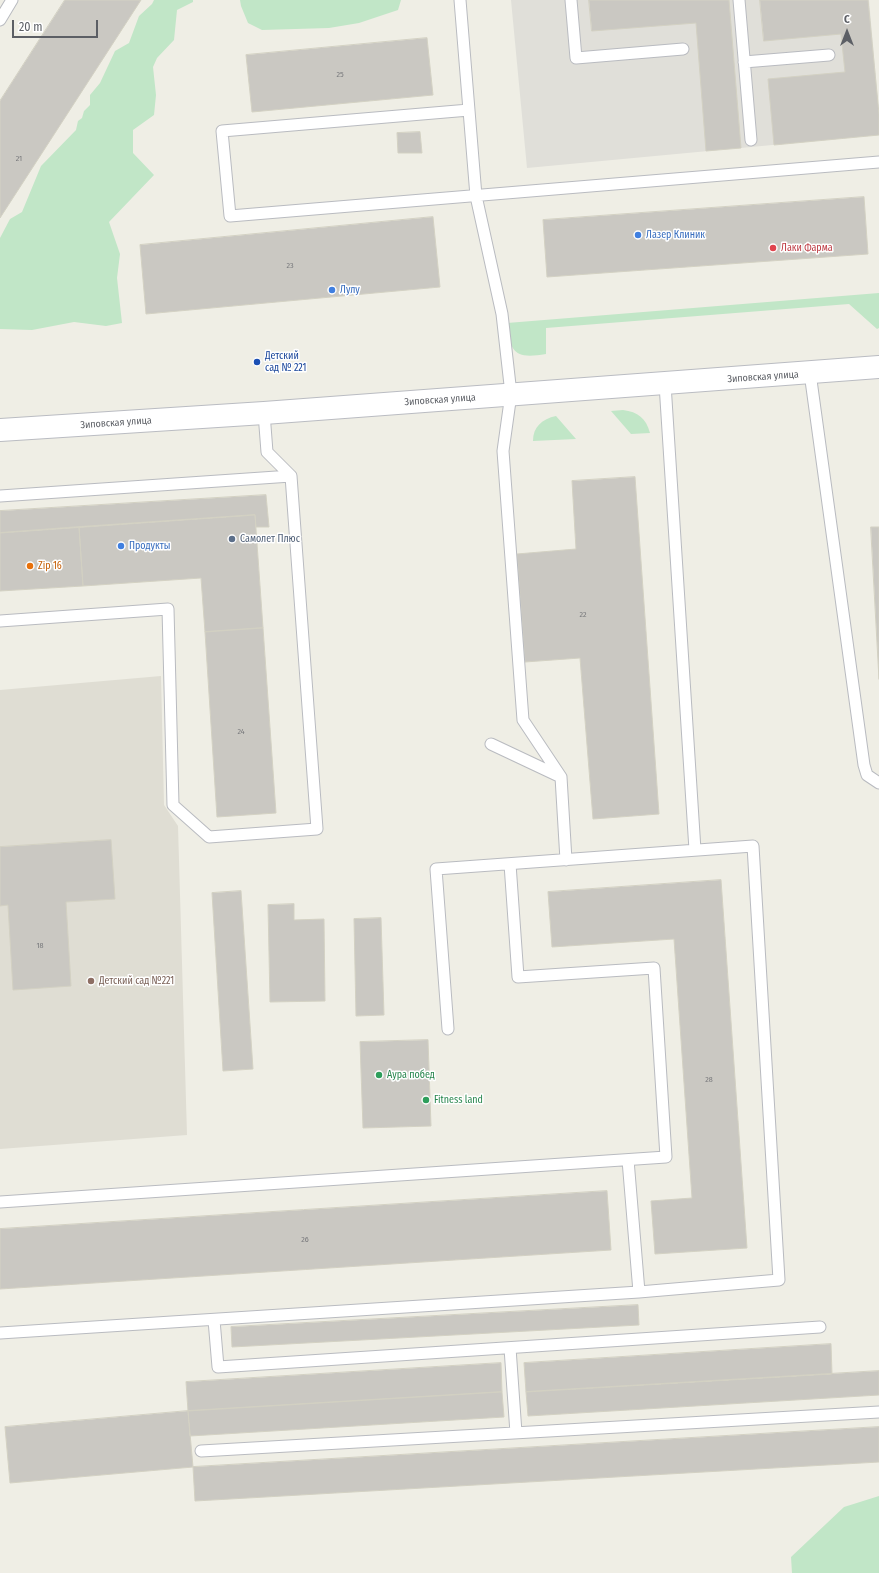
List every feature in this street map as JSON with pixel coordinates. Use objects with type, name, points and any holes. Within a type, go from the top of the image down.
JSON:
[{"type":"street","name":"Зиповская улица","points":[[0,430],[264,413],[879,368]]},
{"type":"lane","points":[[0,20],[12,0]]},
{"type":"lane","points":[[460,0],[476,196],[502,314],[511,394],[503,451],[523,720],[561,777],[566,860]]},
{"type":"lane","points":[[571,0],[576,58],[683,49]]},
{"type":"lane","points":[[739,0],[751,140]]},
{"type":"lane","points":[[744,62],[829,55]]},
{"type":"lane","points":[[469,110],[222,131],[230,216],[879,162]]},
{"type":"lane","points":[[810,373],[864,765],[867,775],[879,783]]},
{"type":"lane","points":[[665,384],[695,850]]},
{"type":"lane","points":[[0,621],[168,609],[173,805],[209,837],[317,829],[291,476],[267,452],[264,413]]},
{"type":"lane","points":[[0,496],[291,476]]},
{"type":"lane","points":[[491,744],[561,777]]},
{"type":"lane","points":[[0,1333],[639,1292],[779,1280],[753,846],[436,869],[448,1029]]},
{"type":"lane","points":[[0,1202],[666,1157],[654,968],[518,977],[510,864]]},
{"type":"lane","points":[[628,1160],[639,1292]]},
{"type":"lane","points":[[214,1320],[218,1367],[820,1327]]},
{"type":"lane","points":[[510,1348],[516,1433]]},
{"type":"lane","points":[[201,1451],[879,1412]]},
{"type":"shaded area","points":[[511,0],[869,0],[879,113],[879,135],[527,168]]},
{"type":"shaded area","name":"Детский сад №221","points":[[161,676],[164,805],[178,826],[187,1135],[0,1149],[0,690]]},
{"type":"green space","points":[[154,0],[193,0],[193,2],[177,10],[174,40],[157,58],[153,67],[156,95],[154,115],[133,130],[133,153],[154,175],[109,222],[120,254],[117,278],[122,323],[106,326],[74,322],[32,330],[0,329],[0,238],[10,219],[22,212],[41,166],[76,130],[78,121],[82,118],[84,111],[90,105],[90,95],[100,83],[115,51],[129,43],[139,16],[152,4]]},
{"type":"green space","points":[[240,0],[401,0],[398,10],[359,23],[329,28],[262,30],[248,23]]},
{"type":"green space","points":[[879,293],[879,328],[877,329],[849,304],[546,328],[546,354],[528,356],[521,355],[513,348],[510,342],[507,323]]},
{"type":"green space","points":[[623,410],[633,412],[641,417],[646,423],[650,433],[631,434],[611,411]]},
{"type":"green space","points":[[556,416],[576,439],[533,441],[533,436],[539,424],[546,419]]},
{"type":"green space","points":[[879,1496],[879,1573],[792,1573],[791,1557],[844,1507]]},
{"type":"building","points":[[65,0],[141,0],[0,218],[0,101]]},
{"type":"building","points":[[589,0],[729,0],[741,148],[706,151],[696,23],[592,31]]},
{"type":"building","points":[[760,0],[868,0],[879,114],[879,135],[774,145],[768,79],[845,72],[841,34],[764,41]]},
{"type":"building","points":[[427,38],[433,95],[252,112],[246,55]]},
{"type":"building","points":[[420,132],[422,153],[398,153],[397,133]]},
{"type":"building","points":[[864,197],[868,254],[547,277],[543,220]]},
{"type":"building","points":[[433,217],[440,287],[146,314],[140,245]]},
{"type":"building","points":[[635,477],[659,814],[593,819],[580,658],[525,662],[517,554],[576,549],[572,481]]},
{"type":"building","points":[[266,495],[269,527],[256,527],[255,515],[0,533],[0,511]]},
{"type":"building","points":[[255,515],[263,628],[205,632],[201,578],[83,586],[79,527]]},
{"type":"building","points":[[79,527],[83,586],[0,591],[0,533]]},
{"type":"building","points":[[871,527],[879,527],[879,679]]},
{"type":"building","points":[[263,628],[276,813],[217,817],[205,632]]},
{"type":"building","points":[[111,840],[115,899],[66,902],[71,986],[13,990],[8,905],[0,906],[0,847]]},
{"type":"building","points":[[721,880],[747,1248],[655,1254],[651,1201],[692,1198],[674,939],[552,947],[548,892]]},
{"type":"building","points":[[241,891],[253,1069],[223,1071],[212,893]]},
{"type":"building","points":[[294,904],[294,920],[324,919],[325,1001],[270,1002],[268,905]]},
{"type":"building","points":[[381,918],[384,1015],[356,1016],[354,919]]},
{"type":"building","points":[[428,1040],[431,1126],[363,1128],[360,1042]]},
{"type":"building","points":[[607,1191],[611,1250],[0,1289],[0,1229]]},
{"type":"building","points":[[638,1305],[639,1325],[232,1347],[231,1327]]},
{"type":"building","points":[[831,1344],[832,1374],[526,1392],[524,1363]]},
{"type":"building","points":[[501,1363],[502,1392],[188,1411],[186,1382]]},
{"type":"building","points":[[879,1371],[879,1395],[528,1416],[526,1392]]},
{"type":"building","points":[[502,1392],[504,1417],[190,1436],[188,1411]]},
{"type":"building","points":[[188,1411],[193,1467],[10,1483],[5,1427]]},
{"type":"building","points":[[879,1427],[879,1462],[195,1501],[193,1467]]},
{"type":"place","name":"Лазер Клиник","points":[[638,235]]},
{"type":"place","name":"Лаки Фарма","points":[[773,248]]},
{"type":"place","name":"Лулу","points":[[332,290]]},
{"type":"place","name":"Детский сад № 221","points":[[257,362]]},
{"type":"place","name":"Самолет Плюс","points":[[232,539]]},
{"type":"place","name":"Продукты","points":[[121,546]]},
{"type":"place","name":"Zip 16","points":[[30,566]]},
{"type":"place","name":"Детский сад №221","points":[[91,981]]},
{"type":"place","name":"Аура побед","points":[[379,1075]]},
{"type":"place","name":"Fitness land","points":[[426,1100]]}]
